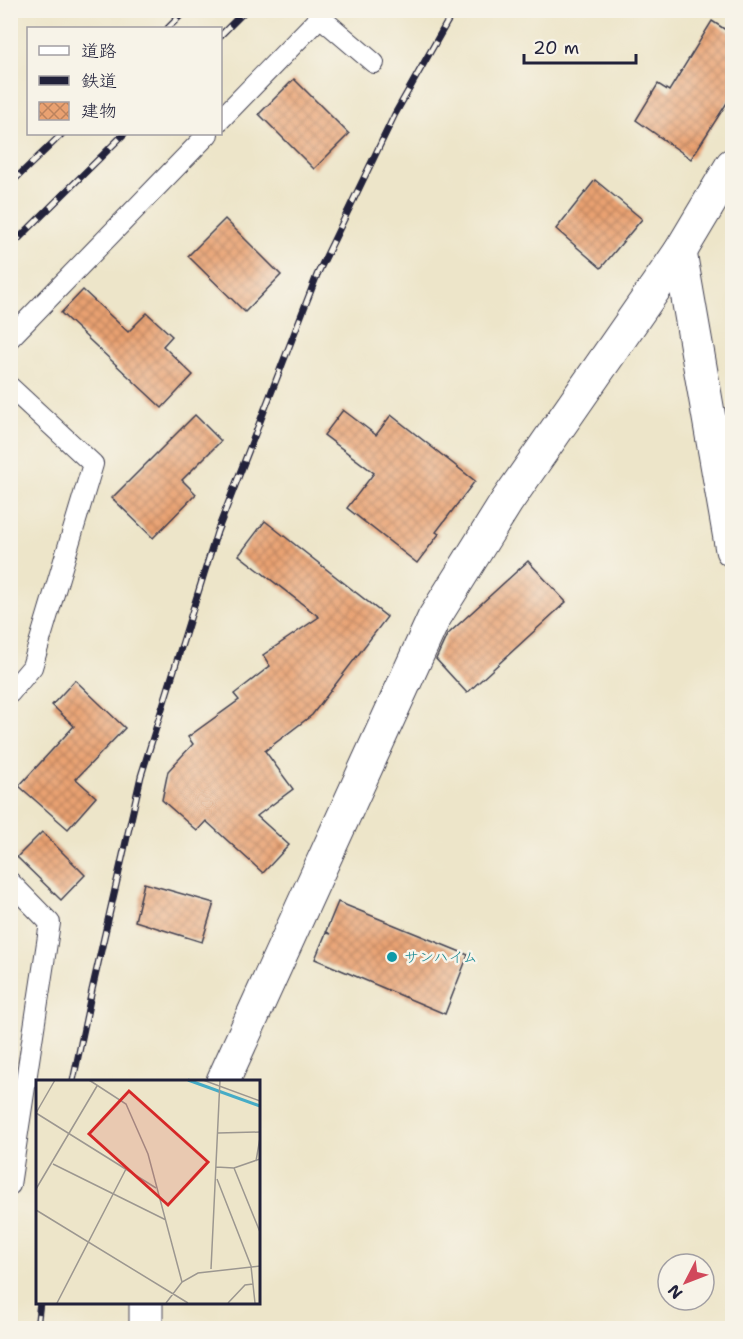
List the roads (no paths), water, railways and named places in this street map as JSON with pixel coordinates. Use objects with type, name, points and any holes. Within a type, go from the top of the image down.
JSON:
[{"type":"street","points":[[223,1080],[434,618],[507,501],[680,252],[732,165]]},
{"type":"street","points":[[680,252],[732,550]]},
{"type":"street","points":[[146,1303],[146,1329]]},
{"type":"lane","points":[[222,118],[320,17],[374,63]]},
{"type":"lane","points":[[10,338],[206,135]]},
{"type":"lane","points":[[10,387],[93,465],[32,668],[10,693]]},
{"type":"lane","points":[[10,882],[51,923],[10,1185]]},
{"type":"railway","points":[[169,27],[186,10]]},
{"type":"railway","points":[[222,34],[246,10]]},
{"type":"railway","points":[[73,1080],[141,776],[217,532],[317,275],[395,114],[454,10]]},
{"type":"railway","points":[[10,184],[61,135]]},
{"type":"railway","points":[[10,247],[123,135]]},
{"type":"railway","points":[[37,1328],[40,1303]]},
{"type":"place","name":"サンハイム","points":[[392,957]]}]
